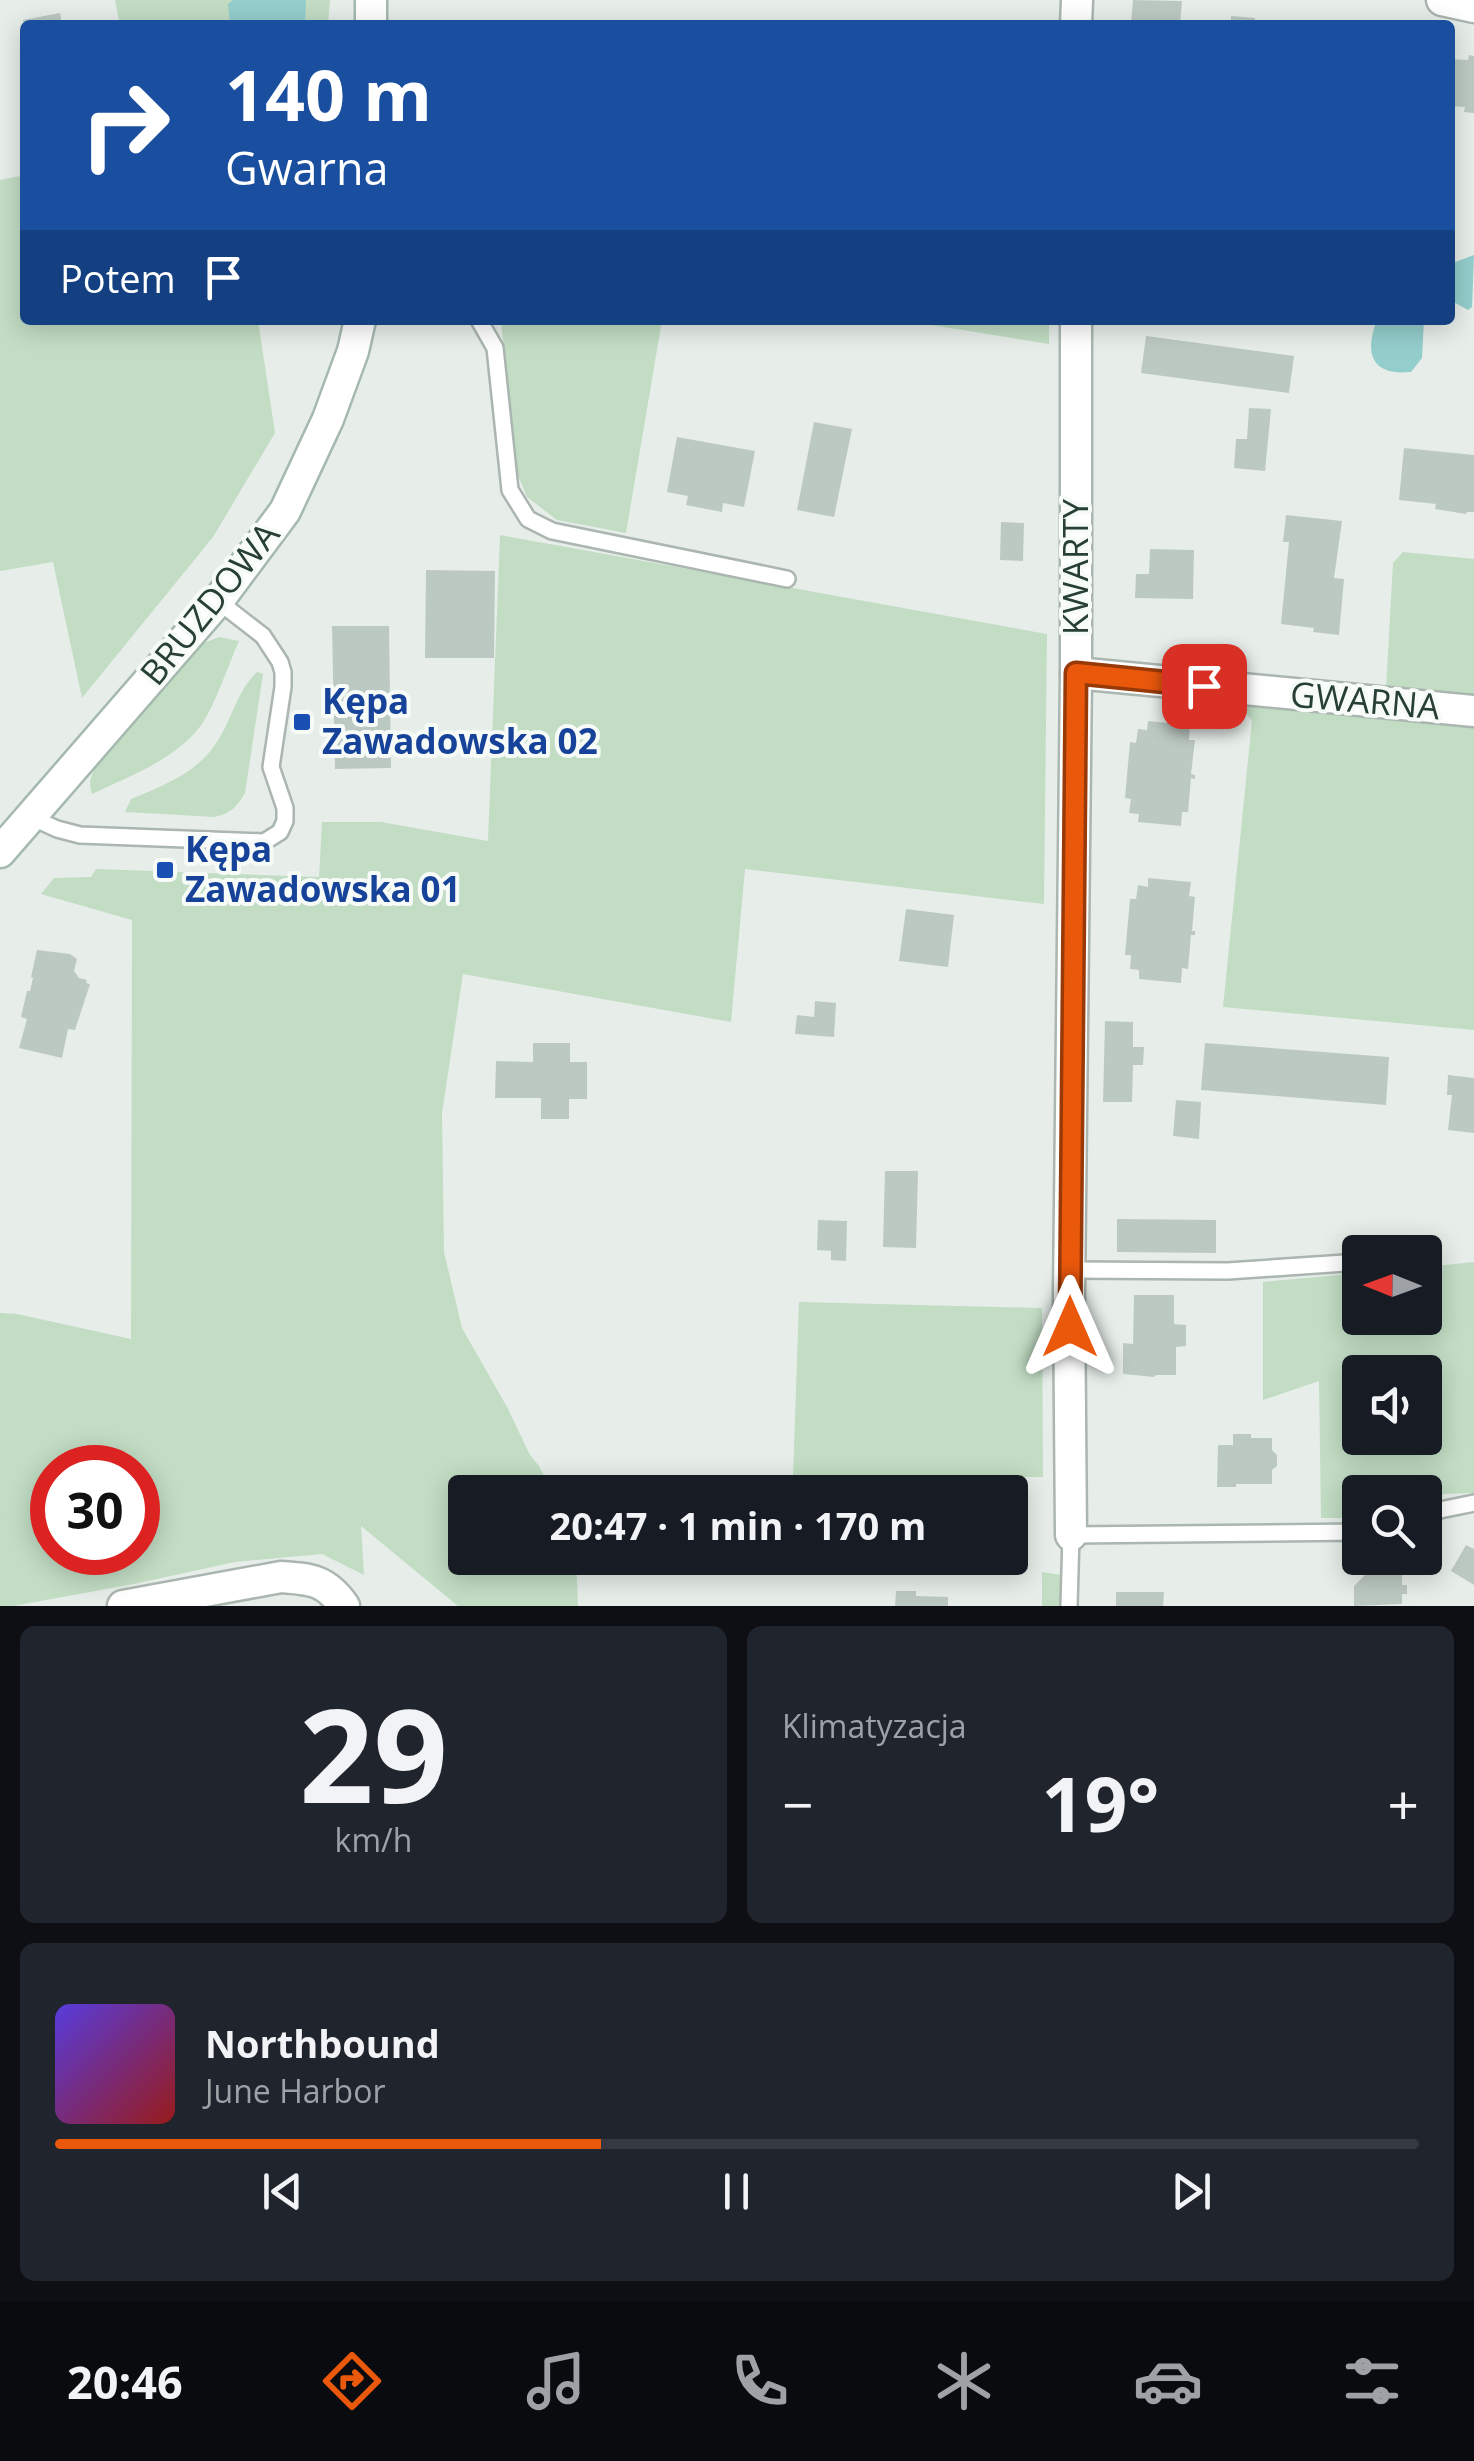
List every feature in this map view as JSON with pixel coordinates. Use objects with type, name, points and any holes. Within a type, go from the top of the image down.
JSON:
[{"type":"street","points":[[1442,0],[1474,7]]},
{"type":"street","name":"BRUZDOWA","points":[[0,852],[218,601],[284,511],[328,419],[359,325]]},
{"type":"street","name":"KWARTY","points":[[1071,1535],[1076,325]]},
{"type":"street","name":"GWARNA","points":[[1076,673],[1474,711]]},
{"type":"street","points":[[123,1606],[281,1577],[322,1583],[344,1606]]},
{"type":"lane","points":[[482,325],[495,348],[510,490],[528,519],[552,532],[786,579]]},
{"type":"lane","points":[[31,817],[80,835],[264,842],[280,832],[285,808],[271,767],[283,687],[280,662],[264,636],[218,601]]},
{"type":"lane","points":[[1070,1270],[1228,1271],[1342,1263]]},
{"type":"lane","points":[[1442,1509],[1474,1503]]},
{"type":"lane","points":[[1069,1606],[1071,1535],[1342,1532]]},
{"type":"green space","points":[[115,0],[330,0],[328,20],[119,20]]},
{"type":"green space","points":[[20,176],[20,325],[259,325],[275,433],[213,537],[82,698],[53,562],[0,571],[0,180]]},
{"type":"green space","points":[[501,325],[661,325],[626,533],[557,520],[527,497],[515,468]]},
{"type":"green space","points":[[932,325],[1049,325],[1049,344]]},
{"type":"green space","points":[[500,535],[1047,634],[1044,904],[745,869],[731,1022],[463,974],[442,1113],[444,1252],[462,1328],[544,1475],[448,1475],[448,1575],[577,1575],[578,1606],[458,1606],[361,1526],[364,1575],[322,1554],[235,1562],[134,1584],[0,1606],[0,1313],[131,1339],[132,920],[41,894],[54,878],[91,877],[96,869],[319,877],[322,822],[381,822],[488,841]]},
{"type":"green space","points":[[1403,552],[1474,559],[1474,700],[1386,690],[1393,563]]},
{"type":"green space","points":[[219,637],[239,641],[199,728],[163,759],[92,794],[90,786],[96,766],[204,643]]},
{"type":"green space","points":[[257,672],[263,674],[245,793],[236,806],[214,817],[125,812],[131,799],[178,777],[209,753],[244,688]]},
{"type":"green space","points":[[1239,704],[1474,726],[1474,1030],[1223,1007],[1252,721]]},
{"type":"green space","points":[[1474,1262],[1474,1493],[1442,1495],[1442,1475],[1342,1475],[1342,1518],[1321,1518],[1319,1381],[1263,1400],[1263,1282],[1342,1275],[1342,1335],[1442,1335],[1442,1265]]},
{"type":"green space","points":[[799,1302],[1042,1308],[1043,1477],[793,1475]]},
{"type":"green space","points":[[1042,1572],[1061,1575],[1061,1606],[1042,1606]]},
{"type":"water","points":[[233,0],[306,0],[305,20],[230,20],[228,4]]},
{"type":"water","points":[[1474,255],[1472,307],[1468,310],[1455,303],[1455,262]]},
{"type":"water","points":[[1375,325],[1424,325],[1422,358],[1411,372],[1379,366],[1371,352]]},
{"type":"building","points":[[1133,0],[1182,1],[1180,20],[1131,20]]},
{"type":"building","points":[[60,13],[61,20],[23,20]]},
{"type":"building","points":[[1231,16],[1255,18],[1255,20],[1231,20]]},
{"type":"building","points":[[1469,55],[1474,56],[1474,113],[1455,106],[1455,59],[1468,60]]},
{"type":"building","points":[[1146,336],[1294,356],[1289,393],[1141,373]]},
{"type":"building","points":[[1249,408],[1271,409],[1265,471],[1234,468],[1236,439],[1247,439]]},
{"type":"building","points":[[814,422],[852,429],[834,517],[797,510]]},
{"type":"building","points":[[677,437],[755,451],[744,507],[723,503],[722,512],[686,505],[688,496],[667,492]]},
{"type":"building","points":[[1404,448],[1474,455],[1474,512],[1466,514],[1435,509],[1436,504],[1399,500]]},
{"type":"building","points":[[1286,515],[1342,521],[1334,578],[1344,579],[1339,635],[1281,624],[1289,542],[1283,542]]},
{"type":"building","points":[[1001,522],[1024,523],[1023,561],[1000,560]]},
{"type":"building","points":[[1150,549],[1194,550],[1193,599],[1135,598],[1136,574],[1149,574]]},
{"type":"building","points":[[426,570],[495,571],[494,658],[425,658]]},
{"type":"building","points":[[332,626],[389,626],[391,768],[335,769]]},
{"type":"building","points":[[1148,721],[1190,725],[1189,740],[1195,740],[1191,774],[1195,779],[1191,778],[1188,812],[1182,812],[1181,826],[1138,822],[1139,814],[1129,813],[1131,799],[1125,798],[1130,742],[1136,743],[1138,729],[1147,730]]},
{"type":"building","points":[[1148,878],[1191,882],[1189,896],[1195,897],[1195,935],[1191,935],[1188,969],[1182,968],[1181,983],[1139,979],[1139,970],[1130,969],[1131,955],[1125,955],[1130,899],[1136,899],[1138,885],[1148,887]]},
{"type":"building","points":[[906,909],[954,915],[948,967],[899,961]]},
{"type":"building","points":[[37,950],[70,954],[77,959],[74,971],[90,984],[75,1030],[68,1029],[62,1058],[19,1048],[27,1019],[21,1017]]},
{"type":"building","points":[[815,1001],[836,1003],[834,1037],[795,1034],[797,1015],[814,1017]]},
{"type":"building","points":[[1105,1021],[1133,1022],[1133,1047],[1144,1047],[1143,1065],[1133,1065],[1132,1102],[1103,1102]]},
{"type":"building","points":[[533,1043],[570,1043],[570,1062],[587,1062],[587,1099],[569,1099],[569,1119],[541,1119],[541,1098],[495,1098],[496,1061],[533,1062]]},
{"type":"building","points":[[1205,1043],[1389,1057],[1386,1105],[1201,1090]]},
{"type":"building","points":[[1448,1075],[1474,1078],[1474,1133],[1448,1130],[1452,1095],[1447,1095]]},
{"type":"building","points":[[1176,1100],[1201,1102],[1199,1139],[1173,1136]]},
{"type":"building","points":[[885,1171],[918,1171],[916,1248],[883,1247]]},
{"type":"building","points":[[1117,1219],[1216,1220],[1216,1253],[1117,1252]]},
{"type":"building","points":[[818,1220],[847,1221],[846,1261],[831,1260],[831,1251],[817,1250]]},
{"type":"building","points":[[1134,1295],[1174,1295],[1174,1324],[1186,1325],[1186,1346],[1176,1347],[1176,1375],[1123,1374],[1123,1343],[1133,1344]]},
{"type":"building","points":[[1233,1434],[1272,1438],[1277,1466],[1272,1470],[1272,1484],[1217,1487],[1218,1445],[1233,1445]]},
{"type":"building","points":[[1466,1545],[1474,1549],[1474,1585],[1451,1571]]},
{"type":"building","points":[[1365,1575],[1402,1575],[1407,1594],[1402,1594],[1402,1604],[1354,1606],[1354,1586]]},
{"type":"building","points":[[896,1591],[948,1597],[948,1606],[895,1606]]},
{"type":"building","points":[[1116,1592],[1164,1592],[1163,1606],[1116,1606]]},
{"type":"place","name":"Kępa Zawadowska 02","points":[[302,722]]},
{"type":"place","name":"Kępa Zawadowska 01","points":[[165,870]]},
{"type":"route","points":[[1070,1327],[1076,673],[1204,686]]}]
